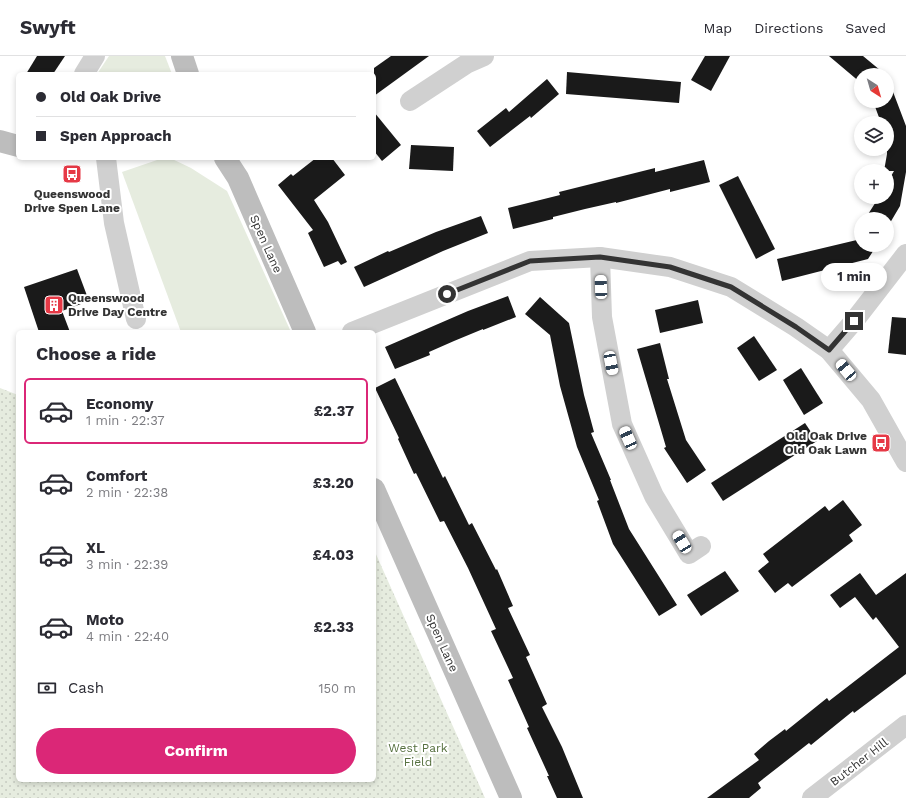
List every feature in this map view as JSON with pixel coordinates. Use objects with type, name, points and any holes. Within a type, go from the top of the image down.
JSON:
[{"type":"street","points":[[85,72],[95,56]]},
{"type":"street","points":[[182,56],[187,72]]},
{"type":"street","points":[[410,102],[468,63],[484,56]]},
{"type":"street","points":[[0,141],[16,145]]},
{"type":"street","points":[[106,160],[114,223],[136,319]]},
{"type":"street","name":"Spen Lane","points":[[226,160],[238,178],[304,330]]},
{"type":"street","points":[[829,350],[854,321],[906,254]]},
{"type":"street","points":[[600,257],[602,317],[622,424],[654,496],[689,554],[701,546]]},
{"type":"street","points":[[357,330],[530,261],[600,257],[670,267],[731,287],[796,327],[829,350],[871,400],[906,462]]},
{"type":"street","name":"Spen Lane","points":[[377,503],[511,798]]},
{"type":"street","name":"Butcher Hill","points":[[812,798],[906,726]]},
{"type":"green space","points":[[109,56],[165,56],[171,72],[98,72]]},
{"type":"green space","points":[[157,160],[174,160],[191,168],[227,191],[290,330],[180,330],[122,172]]},
{"type":"green space","name":"West Park Field","points":[[0,388],[16,394],[16,782],[376,782],[376,554],[485,798],[0,798]]},
{"type":"building","points":[[37,56],[65,56],[54,72],[27,72]]},
{"type":"building","points":[[391,56],[429,56],[376,95],[376,72],[374,72],[374,68]]},
{"type":"building","points":[[705,56],[730,56],[711,91],[691,80]]},
{"type":"building","points":[[829,56],[863,56],[878,68],[854,68],[854,77]]},
{"type":"building","points":[[567,72],[681,82],[679,103],[566,94]]},
{"type":"building","points":[[547,79],[559,94],[531,118],[530,116],[490,147],[477,131],[506,108],[509,112]]},
{"type":"building","points":[[894,94],[906,126],[906,172],[900,206],[894,216],[894,212],[869,212],[875,204],[894,204],[894,164],[885,164],[887,156],[894,156],[894,116],[878,116],[876,108],[894,108]]},
{"type":"building","points":[[376,114],[401,145],[382,161],[376,154]]},
{"type":"building","points":[[411,145],[454,147],[453,171],[409,169]]},
{"type":"building","points":[[313,160],[334,160],[345,175],[314,200],[328,222],[347,262],[341,265],[338,261],[324,267],[308,233],[313,230],[278,185],[291,174],[293,176]]},
{"type":"building","points":[[704,160],[710,182],[670,192],[670,189],[616,203],[585,209],[513,229],[508,208],[560,195],[559,192],[655,168],[655,172]]},
{"type":"building","points":[[738,176],[775,249],[756,259],[719,185]]},
{"type":"building","points":[[481,216],[488,233],[443,251],[364,287],[354,267],[388,251],[389,252],[436,232]]},
{"type":"building","points":[[854,241],[854,252],[872,252],[868,259],[782,281],[777,259]]},
{"type":"building","name":"Queenswood Drive Day Centre","points":[[77,269],[89,301],[62,311],[69,330],[38,330],[24,287]]},
{"type":"building","points":[[508,296],[516,317],[454,341],[429,352],[430,355],[395,369],[385,347],[468,311]]},
{"type":"building","points":[[540,297],[569,323],[584,395],[594,432],[591,433],[611,480],[629,529],[677,605],[659,616],[613,544],[597,501],[599,500],[577,447],[560,386],[550,335],[525,314]]},
{"type":"building","points":[[698,300],[703,323],[660,333],[655,310]]},
{"type":"building","points":[[892,317],[906,318],[906,355],[888,353]]},
{"type":"building","points":[[754,336],[777,370],[759,381],[737,348]]},
{"type":"building","points":[[660,343],[669,379],[667,379],[686,440],[706,470],[687,483],[664,448],[666,447],[637,349]]},
{"type":"building","points":[[801,368],[823,403],[804,415],[783,380]]},
{"type":"building","points":[[395,378],[443,478],[445,476],[469,525],[472,523],[496,570],[497,569],[513,606],[508,608],[530,655],[526,657],[547,704],[542,707],[562,747],[583,798],[557,798],[547,776],[549,776],[527,728],[529,727],[508,680],[513,678],[491,631],[496,629],[468,568],[444,521],[440,522],[416,473],[414,474],[376,388]]},
{"type":"building","points":[[805,423],[817,441],[723,501],[711,483]]},
{"type":"building","points":[[843,500],[862,525],[849,535],[853,541],[792,587],[788,583],[775,593],[758,571],[769,562],[763,554],[825,506],[829,511]]},
{"type":"building","points":[[725,571],[739,591],[701,616],[687,595]]},
{"type":"building","points":[[860,573],[876,595],[906,573],[906,674],[854,713],[853,711],[811,745],[809,743],[758,783],[761,788],[749,798],[707,798],[759,760],[754,754],[769,741],[785,729],[786,731],[827,698],[829,701],[899,647],[876,617],[873,620],[855,597],[840,608],[830,595]]},
{"type":"place","name":"Queenswood Drive Spen Lane","points":[[72,174]]},
{"type":"place","name":"Queenswood Drive Day Centre","points":[[54,305]]},
{"type":"place","name":"Old Oak Drive Old Oak Lawn","points":[[881,443]]},
{"type":"route","points":[[447,294],[530,261],[600,257],[670,267],[731,287],[796,327],[829,350],[854,321]]}]
